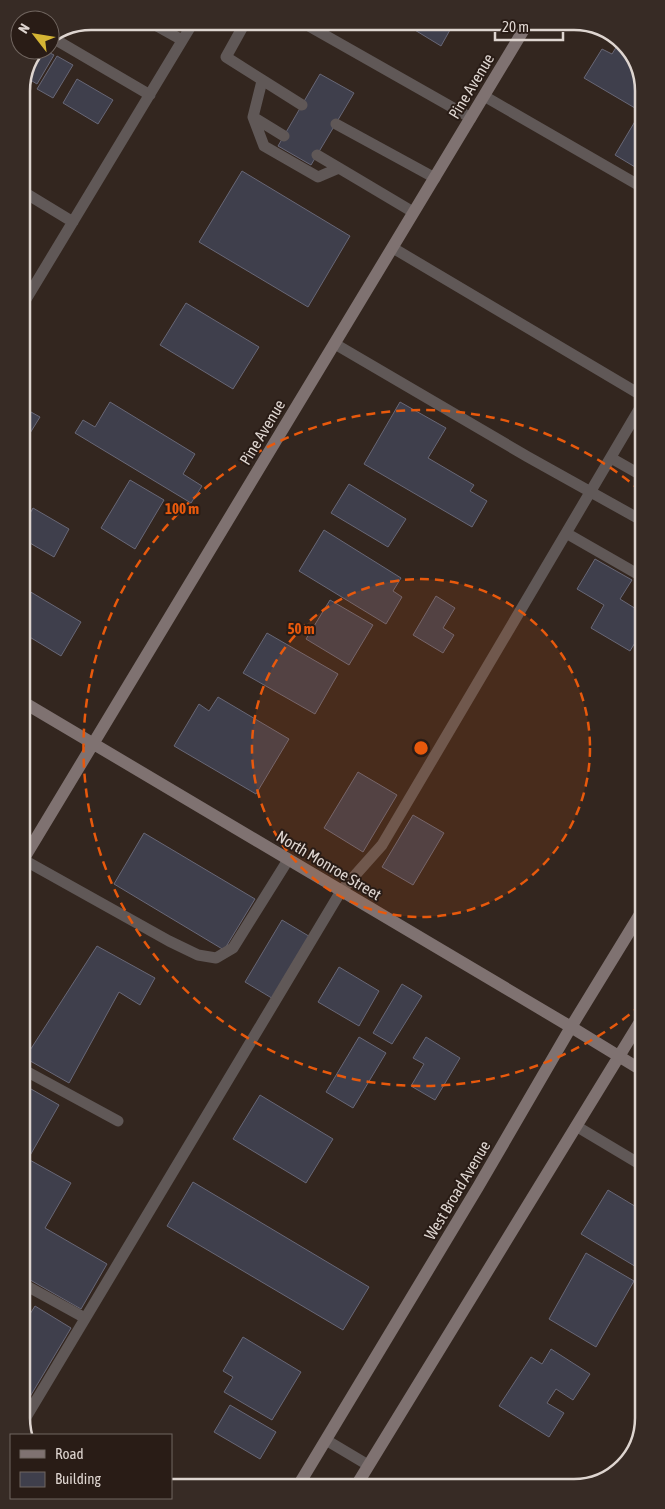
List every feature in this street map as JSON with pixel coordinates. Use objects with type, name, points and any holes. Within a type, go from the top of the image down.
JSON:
[{"type":"main road","name":"Pine Avenue","points":[[30,850],[524,30]]},
{"type":"main road","name":"North Monroe Street","points":[[30,706],[635,1066]]},
{"type":"main road","name":"West Broad Avenue","points":[[302,1479],[478,1188],[571,1027],[635,922]]},
{"type":"main road","points":[[360,1479],[635,1030]]},
{"type":"lane","points":[[164,30],[182,40]]},
{"type":"lane","points":[[30,293],[188,30]]},
{"type":"lane","points":[[241,30],[226,57],[302,105]]},
{"type":"lane","points":[[316,30],[471,118]]},
{"type":"lane","points":[[60,42],[150,95]]},
{"type":"lane","points":[[262,81],[252,117],[264,146],[318,177],[339,168]]},
{"type":"lane","points":[[484,96],[635,183]]},
{"type":"lane","points":[[252,117],[284,136]]},
{"type":"lane","points":[[336,124],[435,178]]},
{"type":"lane","points":[[317,155],[413,212]]},
{"type":"lane","points":[[30,196],[73,222]]},
{"type":"lane","points":[[393,248],[635,391]]},
{"type":"lane","points":[[335,344],[635,517]]},
{"type":"lane","points":[[30,1411],[340,891],[382,844],[635,416]]},
{"type":"lane","points":[[611,458],[635,472]]},
{"type":"lane","points":[[566,533],[635,573]]},
{"type":"lane","points":[[30,863],[169,941],[198,955],[216,958],[234,948],[288,860]]},
{"type":"lane","points":[[30,1073],[118,1121]]},
{"type":"lane","points":[[576,1126],[635,1161]]},
{"type":"lane","points":[[30,1288],[85,1318]]},
{"type":"lane","points":[[326,1440],[368,1466]]},
{"type":"building","points":[[415,30],[450,30],[441,46]]},
{"type":"building","points":[[616,47],[627,60],[632,71],[635,108],[584,78],[602,49],[612,54]]},
{"type":"building","points":[[60,58],[73,65],[53,98],[37,89],[55,60],[60,60]]},
{"type":"building","points":[[39,60],[51,60],[37,84],[31,80]]},
{"type":"building","points":[[320,74],[354,93],[311,165],[278,146]]},
{"type":"building","points":[[77,79],[113,100],[98,124],[63,103]]},
{"type":"building","points":[[635,121],[635,167],[615,155]]},
{"type":"building","points":[[242,171],[350,236],[308,307],[199,242]]},
{"type":"building","points":[[186,303],[259,347],[233,389],[160,345]]},
{"type":"building","points":[[110,402],[195,454],[183,474],[202,486],[191,503],[75,433],[83,420],[95,427]]},
{"type":"building","points":[[400,402],[446,428],[428,458],[474,485],[470,491],[487,501],[472,527],[364,464]]},
{"type":"building","points":[[30,411],[40,417],[30,433]]},
{"type":"building","points":[[130,480],[164,500],[135,549],[101,528]]},
{"type":"building","points":[[349,484],[406,519],[388,547],[331,513]]},
{"type":"building","points":[[33,508],[69,529],[54,557],[30,543],[30,513]]},
{"type":"building","points":[[324,530],[401,578],[393,591],[402,597],[386,624],[299,571]]},
{"type":"building","points":[[595,559],[632,580],[620,599],[635,608],[635,643],[630,651],[591,628],[604,605],[577,589]]},
{"type":"building","points":[[30,592],[81,622],[61,656],[30,637]]},
{"type":"building","points":[[436,596],[455,608],[443,628],[454,635],[443,653],[413,635]]},
{"type":"building","points":[[330,600],[373,625],[349,665],[306,639]]},
{"type":"building","points":[[267,633],[338,674],[315,714],[243,673]]},
{"type":"building","points":[[218,697],[289,739],[256,794],[174,746],[199,704],[209,711]]},
{"type":"building","points":[[358,772],[397,795],[363,852],[324,828]]},
{"type":"building","points":[[413,815],[444,833],[413,885],[382,867]]},
{"type":"building","points":[[144,833],[255,899],[224,950],[114,884]]},
{"type":"building","points":[[282,920],[312,938],[275,1000],[245,982]]},
{"type":"building","points":[[97,946],[155,978],[140,1005],[119,992],[69,1083],[30,1061],[30,1050]]},
{"type":"building","points":[[339,967],[379,991],[359,1026],[318,1002]]},
{"type":"building","points":[[402,984],[422,996],[392,1044],[373,1033]]},
{"type":"building","points":[[359,1037],[386,1053],[353,1108],[326,1092]]},
{"type":"building","points":[[426,1037],[460,1058],[435,1100],[411,1086],[424,1064],[413,1058]]},
{"type":"building","points":[[30,1088],[59,1105],[30,1156]]},
{"type":"building","points":[[260,1095],[333,1139],[306,1183],[233,1139]]},
{"type":"building","points":[[30,1160],[71,1183],[45,1228],[107,1264],[81,1309],[30,1280]]},
{"type":"building","points":[[193,1182],[369,1287],[343,1330],[167,1226]]},
{"type":"building","points":[[608,1190],[635,1206],[635,1266],[581,1234]]},
{"type":"building","points":[[586,1253],[634,1281],[596,1347],[549,1319]]},
{"type":"building","points":[[35,1306],[71,1328],[30,1397],[30,1314]]},
{"type":"building","points":[[243,1337],[301,1372],[272,1420],[224,1392],[233,1377],[223,1371]]},
{"type":"building","points":[[551,1349],[590,1374],[573,1400],[556,1389],[547,1403],[564,1413],[549,1437],[499,1406],[531,1357],[542,1364]]},
{"type":"building","points":[[230,1405],[276,1432],[260,1459],[214,1432]]}]
